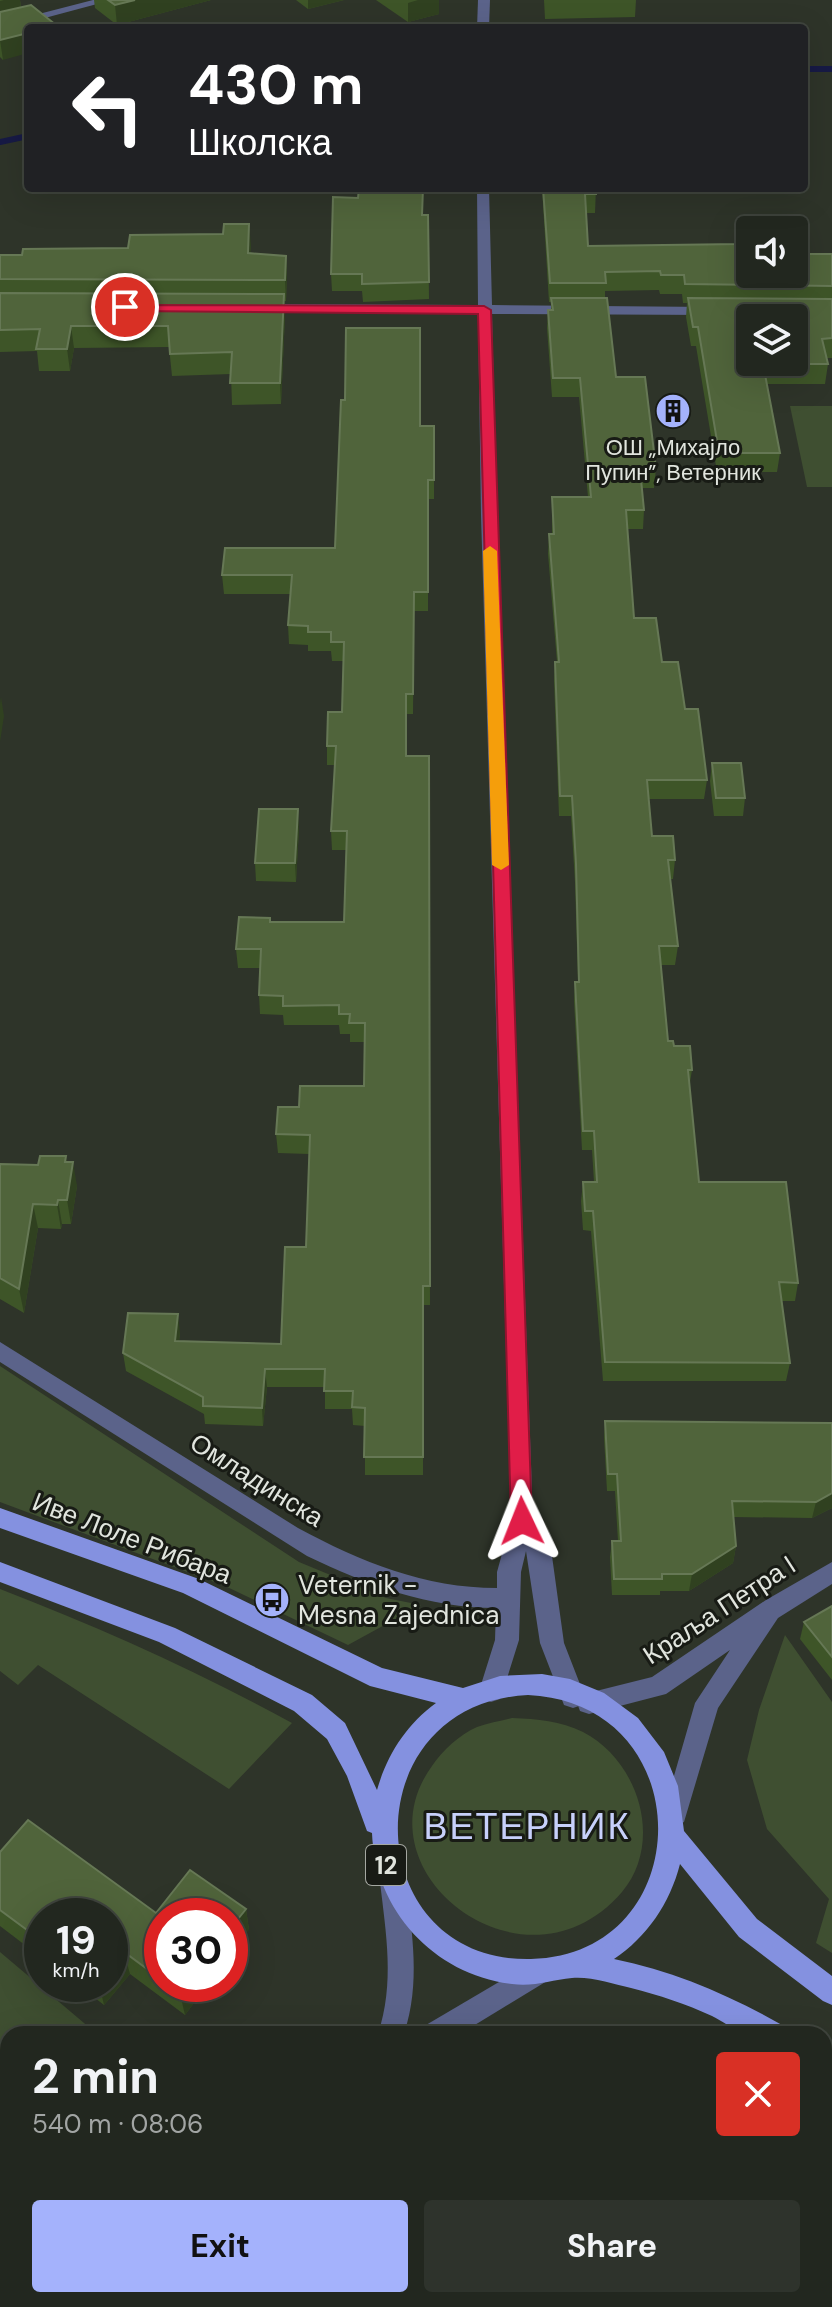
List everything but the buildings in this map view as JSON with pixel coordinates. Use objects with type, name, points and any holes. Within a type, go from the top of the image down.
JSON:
[{"type":"main road","name":"Иве Лоле Рибара","points":[[0,1518],[191,1586],[378,1678],[465,1699]]},
{"type":"main road","name":"12","points":[[0,1572],[167,1635],[303,1703],[336,1731],[358,1772],[393,1882],[405,1905],[422,1924],[466,1954],[504,1966],[558,1966],[628,1972],[668,1985],[756,2026]]},
{"type":"main road","name":"12","points":[[380,1834],[380,1809],[394,1763],[424,1725],[465,1699],[491,1691],[533,1688],[581,1700],[630,1730],[647,1748],[670,1791],[676,1827],[665,1887],[637,1927],[618,1943],[558,1966]]},
{"type":"main road","name":"12","points":[[676,1827],[748,1928],[832,1992]]},
{"type":"street","points":[[0,27],[106,0]]},
{"type":"street","points":[[483,24],[484,0]]},
{"type":"street","points":[[483,192],[484,310],[522,1521],[512,1552],[507,1640],[491,1691]]},
{"type":"street","points":[[250,308],[725,311]]},
{"type":"street","name":"Омладинска","points":[[0,1351],[290,1535],[337,1561],[388,1581],[470,1600],[507,1598]]},
{"type":"street","points":[[522,1521],[540,1556],[552,1643],[581,1700]]},
{"type":"street","name":"Краља Петра I","points":[[581,1700],[658,1686],[774,1607],[832,1572]]},
{"type":"street","points":[[676,1827],[707,1703],[774,1607]]},
{"type":"street","points":[[393,1882],[402,1990],[394,2026]]},
{"type":"street","points":[[449,2026],[558,1966]]},
{"type":"green space","points":[[790,406],[832,406],[832,487],[807,487]]},
{"type":"green space","points":[[0,1366],[299,1562],[386,1598],[421,1605],[348,1645],[225,1586],[0,1502]]},
{"type":"green space","points":[[0,1589],[148,1651],[292,1723],[229,1789],[38,1665],[18,1685],[0,1671]]},
{"type":"green space","points":[[785,1635],[832,1702],[832,1953],[816,1943],[829,1899],[767,1829],[747,1760],[759,1710]]},
{"type":"green space","points":[[512,1718],[566,1725],[602,1745],[619,1762],[631,1782],[643,1827],[642,1850],[635,1872],[622,1892],[583,1923],[541,1935],[499,1930],[462,1911],[433,1882],[415,1847],[414,1807],[436,1760],[470,1730]]},
{"type":"green space","points":[[0,1952],[24,1972],[24,2002],[59,2002],[88,2026],[0,2026]]},
{"type":"waterway","points":[[808,69],[832,69]]},
{"type":"waterway","points":[[0,142],[24,137]]},
{"type":"slow traffic","points":[[490,551],[501,865]]},
{"type":"place","name":"ОШ „Михајло Пупин”, Ветерник","points":[[673,411]]},
{"type":"place","name":"Veternik - Mesna Zajednica","points":[[272,1600]]},
{"type":"district","name":"ВЕТЕРНИК","points":[[527,1826]]},
{"type":"route","points":[[125,307],[484,310],[522,1521]]}]
